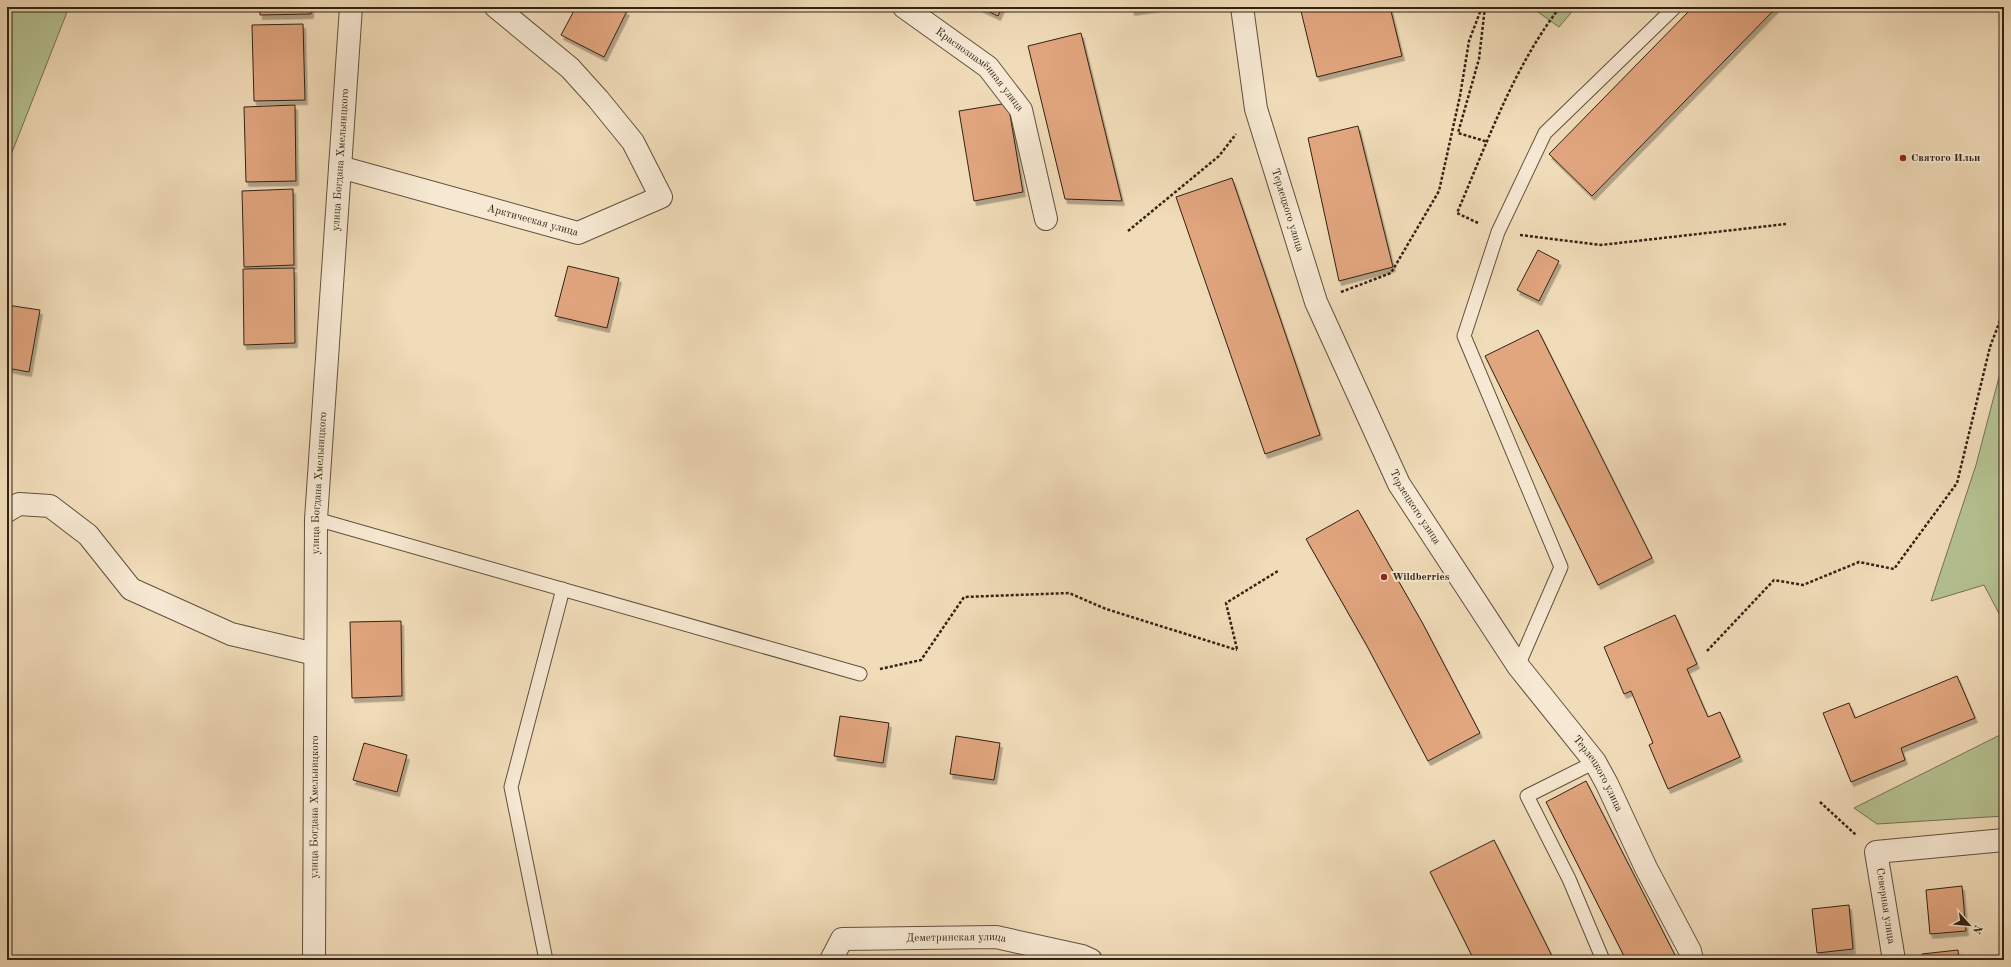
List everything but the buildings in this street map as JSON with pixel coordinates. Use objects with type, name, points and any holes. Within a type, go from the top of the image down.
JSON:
[{"type":"street","name":"улица Богдана Хмельницкого","points":[[314,960],[316,519],[351,7]]},
{"type":"street","name":"Арктическая улица","points":[[340,167],[578,233],[661,197],[633,142],[598,99],[570,68],[496,7]]},
{"type":"street","name":"Краснознамённая улица","points":[[904,7],[988,67],[1021,110],[1046,219]]},
{"type":"street","name":"Терлецкого улица","points":[[1242,7],[1256,109],[1316,302],[1399,484],[1518,666],[1595,762],[1607,784],[1646,868],[1690,951],[1692,960]]},
{"type":"street","points":[[7,511],[20,504],[50,506],[88,536],[131,589],[231,634],[315,654]]},
{"type":"street","points":[[1876,852],[2004,840]]},
{"type":"street","name":"Северная улица","points":[[1876,852],[1894,960]]},
{"type":"street","name":"Деметринская улица","points":[[831,960],[842,939],[996,937],[1082,956],[1091,960]]},
{"type":"lane","points":[[1518,666],[1560,567],[1464,336],[1498,232],[1545,133],[1675,7]]},
{"type":"lane","points":[[316,519],[860,674]]},
{"type":"lane","points":[[546,960],[512,787],[563,589]]},
{"type":"lane","points":[[1595,762],[1527,796],[1569,879],[1603,960]]},
{"type":"path","points":[[1316,302],[1391,273],[1439,191],[1460,96],[1468,41],[1483,7]]},
{"type":"path","points":[[1483,7],[1479,59],[1458,133],[1488,142]]},
{"type":"path","points":[[1560,7],[1550,20],[1512,86],[1457,213],[1498,232],[1600,245],[1786,224]]},
{"type":"path","points":[[1996,7],[2004,12]]},
{"type":"path","points":[[1128,231],[1219,156]]},
{"type":"path","points":[[1707,651],[1774,580],[1803,585],[1859,562],[1894,570],[1957,483],[1990,347],[2004,310]]},
{"type":"path","points":[[860,674],[921,660],[964,597],[1069,593],[1106,609],[1237,650],[1226,603],[1278,571]]},
{"type":"path","points":[[1820,802],[1876,852]]},
{"type":"green space","points":[[7,7],[69,7],[7,165]]},
{"type":"green space","points":[[1531,7],[1576,7],[1559,27]]},
{"type":"green space","points":[[2004,358],[2004,623],[1984,585],[1931,601],[1976,465]]},
{"type":"green space","points":[[2004,733],[2004,816],[1877,824],[1854,808]]},
{"type":"place","name":"Святого Ильи","points":[[1903,158]]},
{"type":"place","name":"Wildberries","points":[[1384,577]]}]
